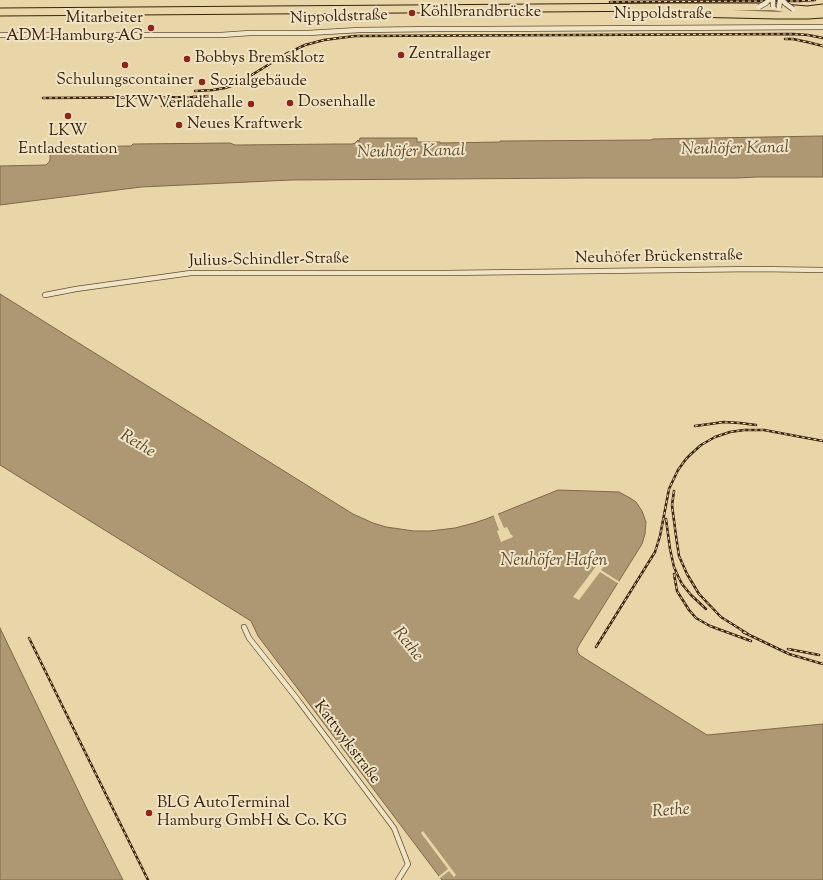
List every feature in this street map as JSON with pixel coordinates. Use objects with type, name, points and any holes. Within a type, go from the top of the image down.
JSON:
[{"type":"main road","points":[[0,12],[760,7],[778,3],[793,9],[807,10],[823,8]]},
{"type":"main road","points":[[0,16],[618,12],[680,12],[803,16],[823,14]]},
{"type":"street","points":[[760,7],[769,0]]},
{"type":"street","points":[[776,15],[778,3]]},
{"type":"street","name":"Nippoldstraße","points":[[0,36],[308,34],[358,30],[406,29],[823,27]]},
{"type":"street","name":"Neuhöfer Brückenstraße","points":[[495,272],[757,269],[823,270]]},
{"type":"street","name":"Julius-Schindler-Straße","points":[[45,295],[76,289],[191,273],[495,272]]},
{"type":"street","name":"Kattwykstraße","points":[[244,627],[249,638],[298,700],[394,828],[408,864],[398,880]]},
{"type":"water","name":"Neuhöfer Kanal","points":[[823,136],[823,177],[291,180],[141,187],[0,205],[0,166],[46,165],[50,160],[50,147],[230,143],[235,145],[352,144],[358,140],[359,142],[360,138],[417,138],[417,142],[440,143]]},
{"type":"water","points":[[0,294],[353,514],[373,523],[386,527],[414,531],[455,528],[486,519],[558,490],[619,492],[636,502],[642,511],[646,522],[642,544],[579,645],[577,649],[578,653],[707,735],[823,724],[823,880],[442,880],[258,636],[251,621],[0,465]]},
{"type":"water","points":[[0,628],[86,807],[123,880],[0,880]]},
{"type":"pier","points":[[497,512],[504,528],[507,527],[513,537],[501,542],[497,531],[499,530],[493,514]]},
{"type":"pier","points":[[600,561],[605,565],[601,570],[620,582],[619,584],[600,572],[579,600],[573,597]]},
{"type":"pier","points":[[423,831],[456,875],[454,877],[449,871],[439,879],[438,877],[448,869],[421,833]]},
{"type":"railway","points":[[610,2],[815,0]]},
{"type":"railway","points":[[195,91],[213,90],[234,85],[286,54],[305,45],[324,40],[355,36],[793,34],[823,38]]},
{"type":"railway","points":[[785,39],[793,39],[823,46]]},
{"type":"railway","points":[[43,98],[209,96]]},
{"type":"railway","points":[[162,106],[210,105]]},
{"type":"railway","points":[[695,426],[724,422],[756,425]]},
{"type":"railway","points":[[596,647],[655,552],[660,536],[669,489],[678,470],[691,454],[701,445],[715,437],[730,432],[744,430],[764,430],[823,441]]},
{"type":"railway","points":[[674,491],[672,505],[679,556],[687,574],[699,594],[721,617],[748,634]]},
{"type":"railway","points":[[666,519],[674,567],[682,584],[706,609]]},
{"type":"railway","points":[[674,574],[677,591],[696,618],[710,626],[751,641]]},
{"type":"railway","points":[[743,632],[789,654],[823,664]]},
{"type":"railway","points":[[29,638],[148,880]]},
{"type":"railway","points":[[788,649],[819,655]]},
{"type":"place","name":"Köhlbrandbrücke","points":[[412,13]]},
{"type":"place","name":"Mitarbeiter ADM Hamburg AG","points":[[151,28]]},
{"type":"place","name":"Zentrallager","points":[[401,55]]},
{"type":"place","name":"Bobbys Bremsklotz","points":[[187,59]]},
{"type":"place","name":"Schulungscontainer","points":[[125,65]]},
{"type":"place","name":"Sozialgebäude","points":[[202,82]]},
{"type":"place","name":"Dosenhalle","points":[[290,103]]},
{"type":"place","name":"LKW Verladehalle","points":[[251,104]]},
{"type":"place","name":"LKW Entladestation","points":[[68,116]]},
{"type":"place","name":"Neues Kraftwerk","points":[[179,125]]},
{"type":"place","name":"BLG AutoTerminal Hamburg GmbH & Co. KG","points":[[149,813]]},
{"type":"water label","name":"Rethe","points":[[137,445]]},
{"type":"water label","name":"Neuhöfer Hafen","points":[[554,562]]},
{"type":"water label","name":"Rethe","points":[[407,645]]},
{"type":"water label","name":"Rethe","points":[[671,812]]}]
